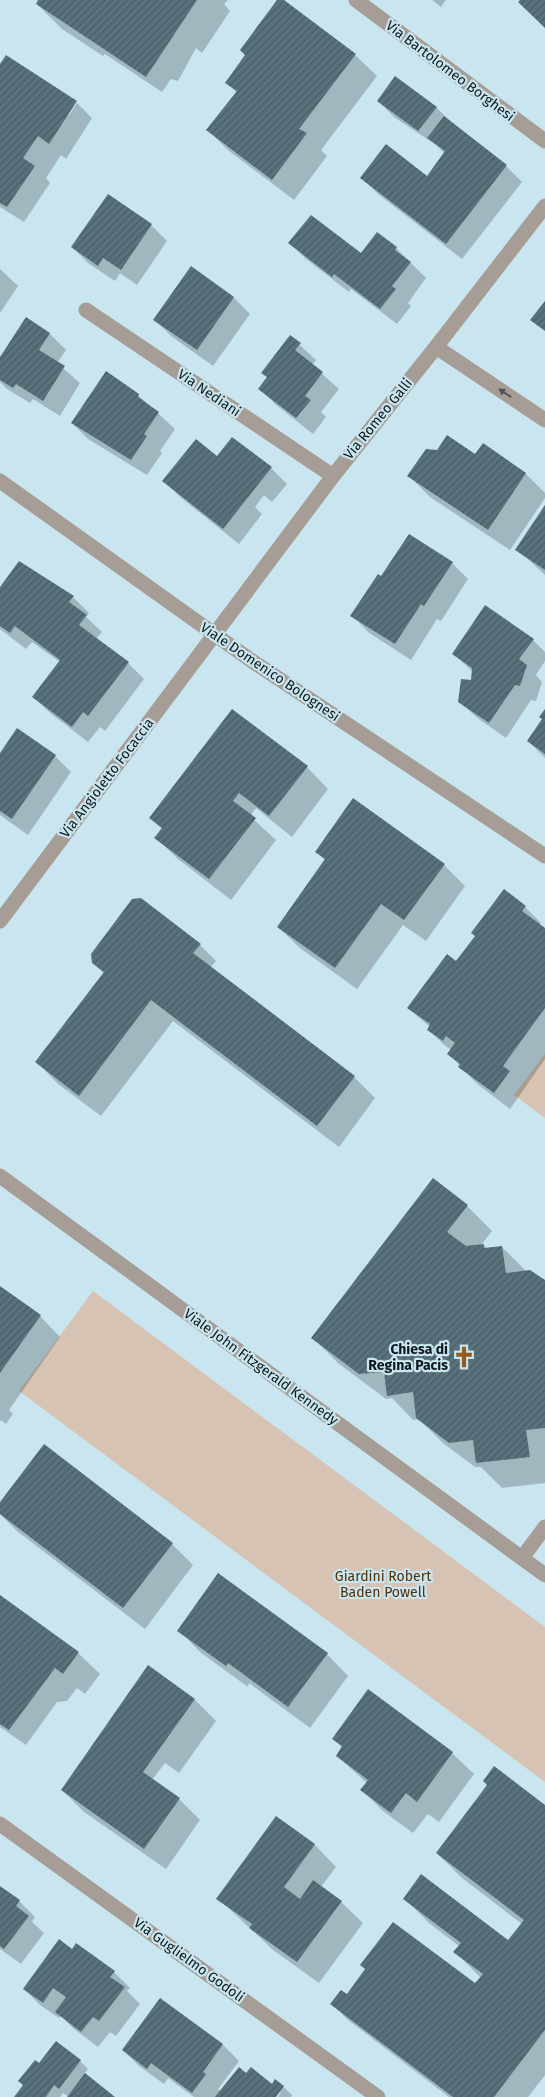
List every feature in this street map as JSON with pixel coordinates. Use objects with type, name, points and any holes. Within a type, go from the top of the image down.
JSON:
[{"type":"street","name":"Via Bartolomeo Borghesi","points":[[356,0],[545,141]]},
{"type":"street","name":"Via Romeo Galli","points":[[214,635],[333,476],[545,206]]},
{"type":"street","name":"Via Nediani","points":[[86,310],[333,476]]},
{"type":"street","points":[[436,347],[545,420]]},
{"type":"street","name":"Viale Domenico Bolognesi","points":[[0,481],[214,635],[545,856]]},
{"type":"street","name":"Via Angioletto Focaccia","points":[[0,921],[214,635]]},
{"type":"street","name":"Viale John Fitzgerald Kennedy","points":[[0,1176],[545,1576]]},
{"type":"street","points":[[522,1558],[545,1527]]},
{"type":"street","name":"Via Guglielmo Godoli","points":[[0,1824],[378,2097]]},
{"type":"green space","points":[[545,1054],[545,1118],[514,1095]]},
{"type":"green space","name":"Giardini Robert Baden Powell","points":[[93,1291],[545,1627],[545,1782],[19,1391]]},
{"type":"building","points":[[38,0],[197,0],[146,77],[36,4]]},
{"type":"building","points":[[277,0],[284,0],[356,54],[299,129],[307,133],[272,180],[206,130],[237,91],[225,83],[245,55],[240,50]]},
{"type":"building","points":[[520,0],[545,0],[545,28],[518,2]]},
{"type":"building","points":[[6,55],[77,101],[49,144],[38,136],[23,158],[35,166],[7,207],[0,203],[0,64]]},
{"type":"building","points":[[395,76],[437,107],[418,131],[377,101]]},
{"type":"building","points":[[444,116],[507,165],[446,244],[360,178],[386,144],[427,176],[445,151],[427,138]]},
{"type":"building","points":[[108,194],[152,224],[121,270],[103,258],[98,266],[71,247]]},
{"type":"building","points":[[311,215],[361,253],[377,232],[397,247],[395,250],[411,262],[392,286],[396,289],[380,309],[334,274],[332,277],[288,243]]},
{"type":"building","points":[[191,266],[234,297],[197,350],[153,320]]},
{"type":"building","points":[[545,301],[545,331],[530,320]]},
{"type":"building","points":[[26,317],[50,333],[39,350],[65,366],[43,401],[16,384],[13,388],[0,380],[0,357]]},
{"type":"building","points":[[290,335],[301,343],[295,350],[323,372],[305,396],[311,400],[296,418],[258,389],[267,377],[261,373]]},
{"type":"building","points":[[106,371],[139,394],[138,397],[159,412],[144,434],[147,436],[131,460],[71,423]]},
{"type":"building","points":[[447,435],[475,454],[483,443],[526,473],[488,530],[407,476],[426,449],[437,450]]},
{"type":"building","points":[[232,437],[272,467],[223,529],[162,481],[196,439],[217,456]]},
{"type":"building","points":[[545,505],[545,570],[515,550]]},
{"type":"building","points":[[409,534],[453,562],[424,606],[421,604],[395,644],[350,616],[378,574],[381,576]]},
{"type":"building","points":[[19,561],[74,596],[69,602],[87,615],[79,625],[129,662],[88,716],[83,712],[72,727],[32,697],[60,660],[15,626],[10,633],[0,626],[0,587]]},
{"type":"building","points":[[485,605],[534,639],[519,659],[527,665],[520,686],[515,685],[489,723],[458,702],[461,679],[471,680],[472,668],[452,654]]},
{"type":"building","points":[[232,709],[308,766],[269,816],[239,793],[233,801],[256,818],[209,879],[154,838],[162,828],[149,818]]},
{"type":"building","points":[[545,709],[545,754],[527,741],[542,719],[539,717]]},
{"type":"building","points":[[17,728],[56,755],[12,819],[0,811],[0,753]]},
{"type":"building","points":[[353,798],[445,864],[404,920],[381,904],[335,968],[277,927],[325,859],[315,852]]},
{"type":"building","points":[[504,889],[526,906],[522,911],[545,928],[545,1008],[503,1066],[510,1071],[494,1093],[458,1067],[460,1064],[447,1054],[455,1043],[446,1036],[443,1041],[427,1030],[430,1024],[407,1008],[447,954],[456,961],[475,936],[471,933]]},
{"type":"building","points":[[141,898],[201,944],[193,953],[355,1076],[317,1126],[151,1000],[79,1096],[35,1062],[104,972],[92,963],[91,954],[132,899]]},
{"type":"building","name":"Chiesa di Regina Pacis","points":[[433,1178],[468,1205],[447,1232],[466,1246],[484,1244],[484,1248],[502,1246],[506,1273],[530,1270],[545,1280],[545,1428],[526,1430],[530,1457],[476,1463],[473,1440],[449,1443],[416,1418],[413,1392],[387,1396],[384,1372],[359,1374],[311,1338]]},
{"type":"building","points":[[0,1286],[41,1315],[0,1373]]},
{"type":"building","points":[[44,1444],[173,1543],[123,1608],[0,1514],[0,1502]]},
{"type":"building","points":[[218,1573],[328,1653],[288,1707],[228,1663],[226,1666],[177,1631]]},
{"type":"building","points":[[0,1595],[79,1652],[63,1674],[55,1668],[9,1730],[0,1724]]},
{"type":"building","points":[[148,1665],[195,1699],[143,1772],[180,1798],[144,1849],[61,1790]]},
{"type":"building","points":[[368,1689],[453,1752],[417,1802],[406,1793],[391,1813],[360,1790],[368,1780],[336,1756],[342,1746],[332,1739]]},
{"type":"building","points":[[494,1766],[545,1805],[545,2030],[494,2097],[453,2097],[330,2004],[341,1990],[347,1994],[365,1969],[360,1965],[393,1922],[475,1983],[483,1974],[453,1952],[461,1943],[403,1899],[421,1874],[508,1940],[524,1920],[436,1853],[487,1785],[483,1781]]},
{"type":"building","points":[[276,1816],[315,1844],[284,1887],[300,1899],[313,1880],[342,1901],[297,1962],[249,1928],[252,1924],[216,1899]]},
{"type":"building","points":[[0,1886],[20,1900],[16,1906],[29,1916],[4,1949],[0,1946]]},
{"type":"building","points":[[59,1939],[72,1949],[76,1943],[115,1971],[110,1977],[125,1987],[99,2021],[93,2017],[81,2032],[55,2012],[66,1997],[53,1988],[43,2003],[23,1989]]},
{"type":"building","points":[[160,1998],[223,2044],[203,2072],[206,2074],[192,2093],[151,2063],[147,2069],[122,2050]]},
{"type":"building","points":[[56,2041],[81,2060],[59,2089],[54,2085],[46,2097],[14,2097],[23,2085],[18,2081],[35,2060],[39,2063]]},
{"type":"building","points":[[239,2067],[246,2073],[251,2067],[272,2084],[275,2079],[284,2086],[276,2097],[215,2097]]},
{"type":"building","points":[[85,2073],[115,2097],[67,2097]]},
{"type":"place","name":"Chiesa di Regina Pacis","points":[[464,1357]]}]
